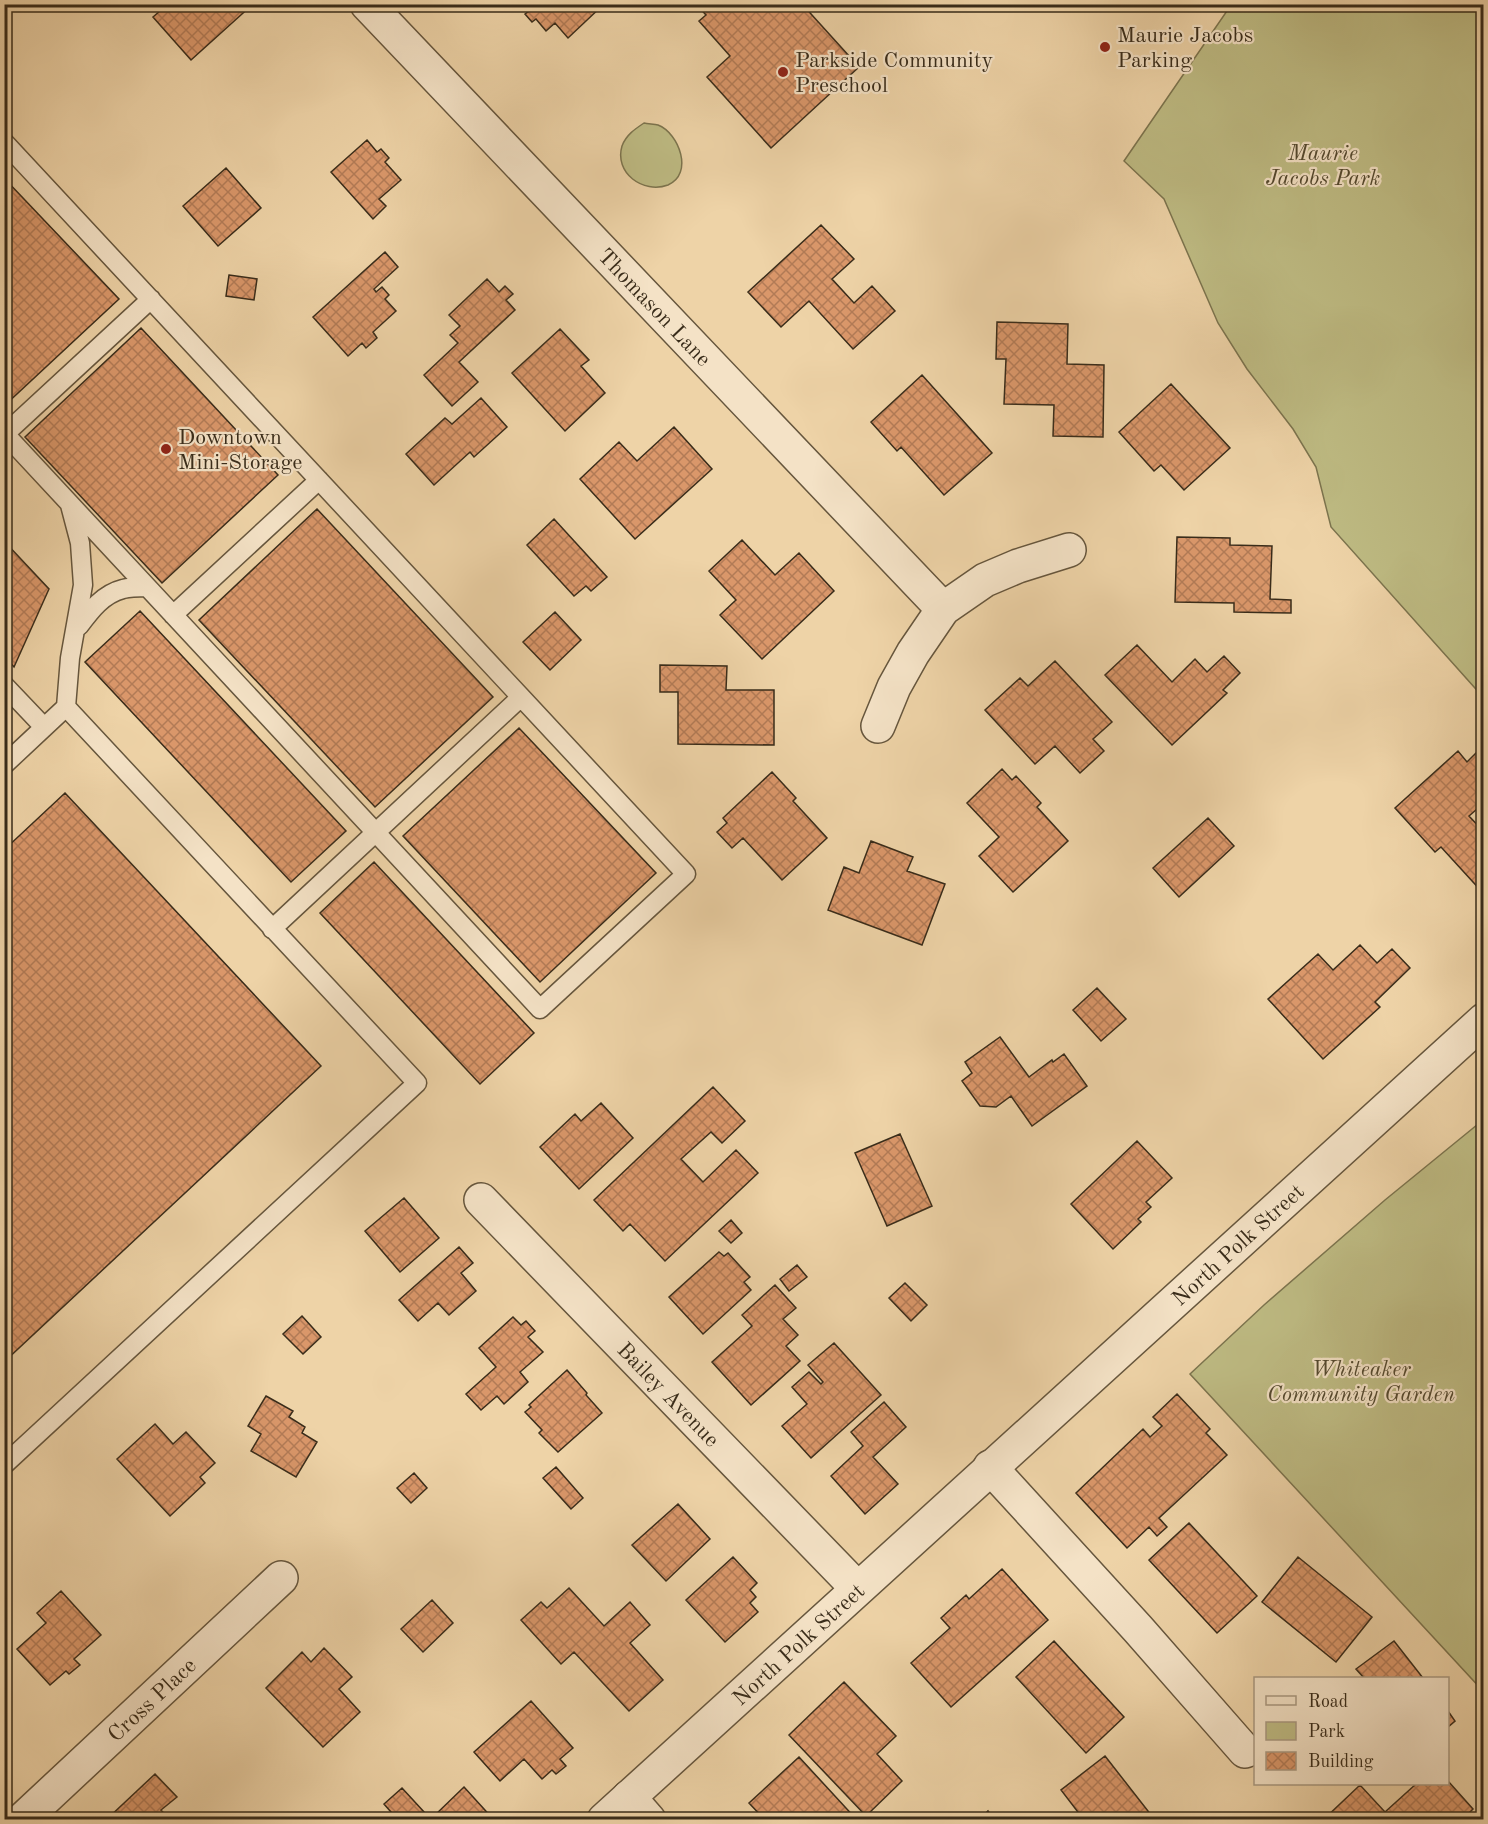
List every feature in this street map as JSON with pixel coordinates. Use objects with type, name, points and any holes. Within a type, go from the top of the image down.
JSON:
[{"type":"street","name":"Thomason Lane","points":[[367,4],[943,609]]},
{"type":"street","points":[[878,726],[894,687],[913,653],[943,609],[985,580],[1069,549]]},
{"type":"street","name":"North Polk Street","points":[[604,1820],[639,1808],[857,1588],[1484,1020]]},
{"type":"street","name":"Bailey Avenue","points":[[481,1200],[857,1588]]},
{"type":"street","points":[[990,1467],[1245,1750]]},
{"type":"street","name":"Cross Place","points":[[22,1820],[281,1578]]},
{"type":"lane","points":[[4,142],[151,299],[686,874],[540,1010],[5,434],[151,299]]},
{"type":"lane","points":[[173,615],[319,480]]},
{"type":"lane","points":[[4,765],[66,707],[70,658],[83,585],[81,543],[69,502]]},
{"type":"lane","points":[[76,630],[93,606],[109,595],[123,589],[147,587]]},
{"type":"lane","points":[[4,685],[44,727]]},
{"type":"lane","points":[[273,929],[521,697]]},
{"type":"lane","points":[[4,1465],[417,1083],[66,707]]},
{"type":"lane","points":[[4,749],[25,746]]},
{"type":"green space","name":"Maurie Jacobs Park","points":[[1231,5],[1483,5],[1483,697],[1331,527],[1316,467],[1293,429],[1247,369],[1218,323],[1164,199],[1124,161]]},
{"type":"green space","points":[[644,123],[666,129],[681,154],[680,172],[676,180],[668,185],[659,187],[640,184],[626,173],[622,165],[624,142]]},
{"type":"green space","name":"Whiteaker Community Garden","points":[[1483,1120],[1483,1691],[1190,1374],[1264,1305],[1385,1200]]},
{"type":"building","points":[[168,4],[252,5],[191,60],[153,17]]},
{"type":"building","points":[[523,4],[604,4],[568,38],[555,23],[546,31],[536,19],[532,22],[525,14],[529,11]]},
{"type":"building","name":"Parkside Community Preschool","points":[[696,4],[802,4],[859,67],[771,148],[707,77],[730,56],[699,21],[706,15]]},
{"type":"building","points":[[367,140],[377,152],[381,149],[389,158],[385,162],[401,180],[379,199],[386,206],[373,219],[331,172]]},
{"type":"building","points":[[226,168],[261,208],[218,246],[183,206]]},
{"type":"building","points":[[4,178],[119,299],[4,406]]},
{"type":"building","points":[[821,225],[854,259],[832,279],[854,303],[872,286],[895,311],[853,349],[809,301],[781,327],[748,292]]},
{"type":"building","points":[[385,252],[398,267],[374,289],[376,292],[382,287],[389,295],[385,299],[396,311],[373,332],[377,338],[366,348],[362,343],[348,356],[313,317]]},
{"type":"building","points":[[229,275],[257,279],[254,300],[226,296]]},
{"type":"building","points":[[487,279],[499,292],[505,286],[513,294],[506,300],[515,310],[459,362],[478,382],[452,406],[424,375],[458,343],[450,335],[460,326],[449,315]]},
{"type":"building","points":[[997,322],[1068,324],[1067,364],[1104,365],[1103,437],[1053,436],[1054,405],[1004,404],[1006,359],[996,359]]},
{"type":"building","points":[[141,328],[278,475],[162,583],[25,437]]},
{"type":"building","points":[[560,329],[589,360],[581,366],[605,393],[565,431],[512,373]]},
{"type":"building","points":[[922,375],[992,453],[944,495],[901,447],[897,451],[871,422]]},
{"type":"building","points":[[1171,384],[1230,448],[1184,490],[1161,465],[1154,471],[1119,432]]},
{"type":"building","points":[[481,398],[507,427],[474,457],[470,452],[434,485],[406,454],[445,418],[452,424]]},
{"type":"building","points":[[674,427],[712,469],[635,539],[580,479],[619,442],[637,461]]},
{"type":"building","points":[[317,509],[493,697],[375,807],[199,620]]},
{"type":"building","points":[[554,519],[607,577],[591,591],[586,586],[574,596],[527,545]]},
{"type":"building","points":[[1177,537],[1230,538],[1230,545],[1272,546],[1270,599],[1291,600],[1291,613],[1234,612],[1234,603],[1175,602]]},
{"type":"building","points":[[742,540],[775,575],[799,553],[834,591],[762,659],[720,615],[736,600],[709,571]]},
{"type":"building","points":[[4,541],[49,589],[14,667],[4,656]]},
{"type":"building","points":[[140,611],[346,831],[291,882],[85,662]]},
{"type":"building","points":[[555,612],[581,640],[550,670],[523,642]]},
{"type":"building","points":[[1137,645],[1172,682],[1195,659],[1207,672],[1224,656],[1240,673],[1223,690],[1227,693],[1172,745],[1105,675]]},
{"type":"building","points":[[1055,661],[1112,722],[1093,739],[1104,751],[1080,773],[1055,746],[1035,764],[985,710],[1020,678],[1028,686]]},
{"type":"building","points":[[660,665],[727,666],[726,690],[774,690],[774,745],[678,744],[678,692],[660,692]]},
{"type":"building","points":[[519,728],[656,873],[540,982],[403,836]]},
{"type":"building","points":[[1479,750],[1484,755],[1484,803],[1469,816],[1484,832],[1484,894],[1441,847],[1435,852],[1395,808],[1458,751],[1467,762]]},
{"type":"building","points":[[1002,769],[1012,780],[1016,776],[1041,803],[1037,807],[1068,841],[1013,892],[979,856],[999,837],[967,803]]},
{"type":"building","points":[[772,772],[796,798],[793,801],[827,838],[782,880],[743,838],[732,848],[717,832],[727,823],[723,818]]},
{"type":"building","points":[[65,793],[321,1066],[4,1362],[4,850]]},
{"type":"building","points":[[1208,818],[1234,846],[1179,897],[1153,868]]},
{"type":"building","points":[[871,841],[913,857],[907,871],[945,884],[922,945],[828,910],[844,867],[859,873]]},
{"type":"building","points":[[374,862],[534,1033],[480,1084],[320,913]]},
{"type":"building","points":[[1360,945],[1377,963],[1392,949],[1410,968],[1375,1002],[1380,1007],[1323,1059],[1268,999],[1318,954],[1333,970]]},
{"type":"building","points":[[1097,988],[1126,1019],[1101,1041],[1073,1010]]},
{"type":"building","points":[[1000,1037],[1029,1077],[1064,1054],[1087,1086],[1032,1126],[1011,1096],[996,1107],[980,1106],[962,1081],[972,1073],[965,1062]]},
{"type":"building","points":[[713,1087],[745,1121],[722,1143],[711,1132],[681,1159],[703,1182],[736,1150],[758,1173],[665,1261],[630,1224],[623,1231],[594,1200]]},
{"type":"building","points":[[601,1103],[633,1138],[579,1189],[540,1147],[575,1114],[581,1121]]},
{"type":"building","points":[[900,1134],[932,1206],[887,1226],[855,1153]]},
{"type":"building","points":[[1137,1141],[1172,1178],[1146,1202],[1151,1207],[1138,1219],[1141,1222],[1113,1249],[1071,1204]]},
{"type":"building","points":[[404,1198],[439,1238],[400,1272],[365,1231]]},
{"type":"building","points":[[731,1220],[742,1233],[731,1243],[719,1231]]},
{"type":"building","points":[[459,1247],[473,1263],[461,1273],[476,1291],[449,1315],[438,1303],[418,1321],[399,1300]]},
{"type":"building","points":[[719,1252],[724,1256],[728,1253],[750,1277],[744,1282],[751,1290],[703,1334],[669,1297]]},
{"type":"building","points":[[797,1265],[807,1277],[789,1291],[780,1279]]},
{"type":"building","points":[[905,1283],[927,1305],[911,1321],[889,1298]]},
{"type":"building","points":[[775,1285],[796,1308],[783,1319],[798,1335],[786,1346],[800,1361],[751,1405],[712,1362],[752,1326],[742,1315]]},
{"type":"building","points":[[302,1316],[321,1337],[303,1354],[283,1334]]},
{"type":"building","points":[[513,1317],[521,1325],[526,1321],[535,1331],[528,1337],[543,1352],[520,1372],[528,1382],[504,1404],[497,1396],[481,1410],[466,1394],[496,1367],[479,1348]]},
{"type":"building","points":[[834,1343],[881,1395],[811,1458],[782,1426],[807,1404],[792,1387],[809,1372],[821,1384],[823,1382],[808,1365]]},
{"type":"building","points":[[567,1370],[602,1413],[558,1452],[539,1433],[542,1430],[525,1412],[531,1407],[529,1405]]},
{"type":"building","points":[[1177,1394],[1210,1429],[1206,1433],[1227,1455],[1159,1518],[1167,1527],[1157,1536],[1149,1527],[1127,1548],[1076,1493],[1143,1429],[1150,1437],[1162,1426],[1153,1417]]},
{"type":"building","points":[[266,1396],[293,1411],[289,1417],[305,1427],[302,1433],[317,1442],[296,1477],[251,1451],[261,1434],[248,1426]]},
{"type":"building","points":[[884,1402],[906,1427],[873,1457],[898,1484],[865,1514],[831,1476],[863,1446],[851,1432]]},
{"type":"building","points":[[155,1424],[173,1444],[186,1432],[215,1463],[200,1477],[205,1483],[170,1516],[117,1459]]},
{"type":"building","points":[[556,1467],[583,1498],[571,1509],[543,1478]]},
{"type":"building","points":[[414,1473],[427,1488],[411,1503],[397,1488]]},
{"type":"building","points":[[678,1504],[710,1539],[666,1581],[632,1545]]},
{"type":"building","points":[[1189,1523],[1257,1596],[1217,1633],[1149,1560]]},
{"type":"building","points":[[733,1557],[757,1583],[750,1590],[756,1597],[750,1603],[758,1612],[725,1642],[686,1600]]},
{"type":"building","points":[[1298,1557],[1372,1617],[1336,1662],[1262,1602]]},
{"type":"building","points":[[1002,1569],[1048,1620],[951,1707],[911,1663],[950,1628],[941,1618],[966,1595],[969,1599]]},
{"type":"building","points":[[569,1588],[604,1626],[630,1602],[650,1625],[630,1643],[663,1680],[629,1711],[574,1652],[561,1664],[521,1620],[541,1602],[547,1608]]},
{"type":"building","points":[[61,1591],[101,1635],[74,1659],[80,1665],[69,1674],[66,1671],[50,1685],[17,1649],[46,1623],[37,1613]]},
{"type":"building","points":[[432,1600],[453,1623],[423,1652],[401,1629]]},
{"type":"building","points":[[1054,1641],[1124,1717],[1086,1753],[1016,1677]]},
{"type":"building","points":[[1394,1641],[1422,1677],[1363,1677],[1356,1669]]},
{"type":"building","points":[[324,1648],[352,1677],[339,1689],[360,1712],[323,1747],[266,1688],[302,1652],[311,1662]]},
{"type":"building","points":[[844,1682],[896,1736],[877,1754],[902,1781],[866,1816],[789,1735]]},
{"type":"building","points":[[531,1701],[573,1748],[560,1759],[566,1766],[556,1774],[552,1770],[542,1779],[524,1759],[500,1781],[474,1752]]},
{"type":"building","points":[[1449,1712],[1455,1721],[1449,1726]]},
{"type":"building","points":[[1105,1756],[1155,1820],[1084,1820],[1061,1790]]},
{"type":"building","points":[[799,1757],[857,1820],[765,1820],[749,1803]]},
{"type":"building","points":[[155,1774],[177,1797],[161,1810],[170,1820],[106,1820]]},
{"type":"building","points":[[1449,1782],[1473,1809],[1462,1820],[1323,1820],[1360,1785],[1385,1812],[1415,1785],[1449,1785]]},
{"type":"building","points":[[464,1787],[494,1820],[437,1820],[434,1816]]},
{"type":"building","points":[[402,1788],[425,1813],[418,1820],[398,1820],[384,1804]]},
{"type":"building","points":[[988,1811],[995,1820],[979,1820]]},
{"type":"place","name":"Maurie Jacobs Parking","points":[[1105,47]]},
{"type":"place","name":"Parkside Community Preschool","points":[[783,72]]},
{"type":"place","name":"Downtown Mini-Storage","points":[[166,449]]}]
